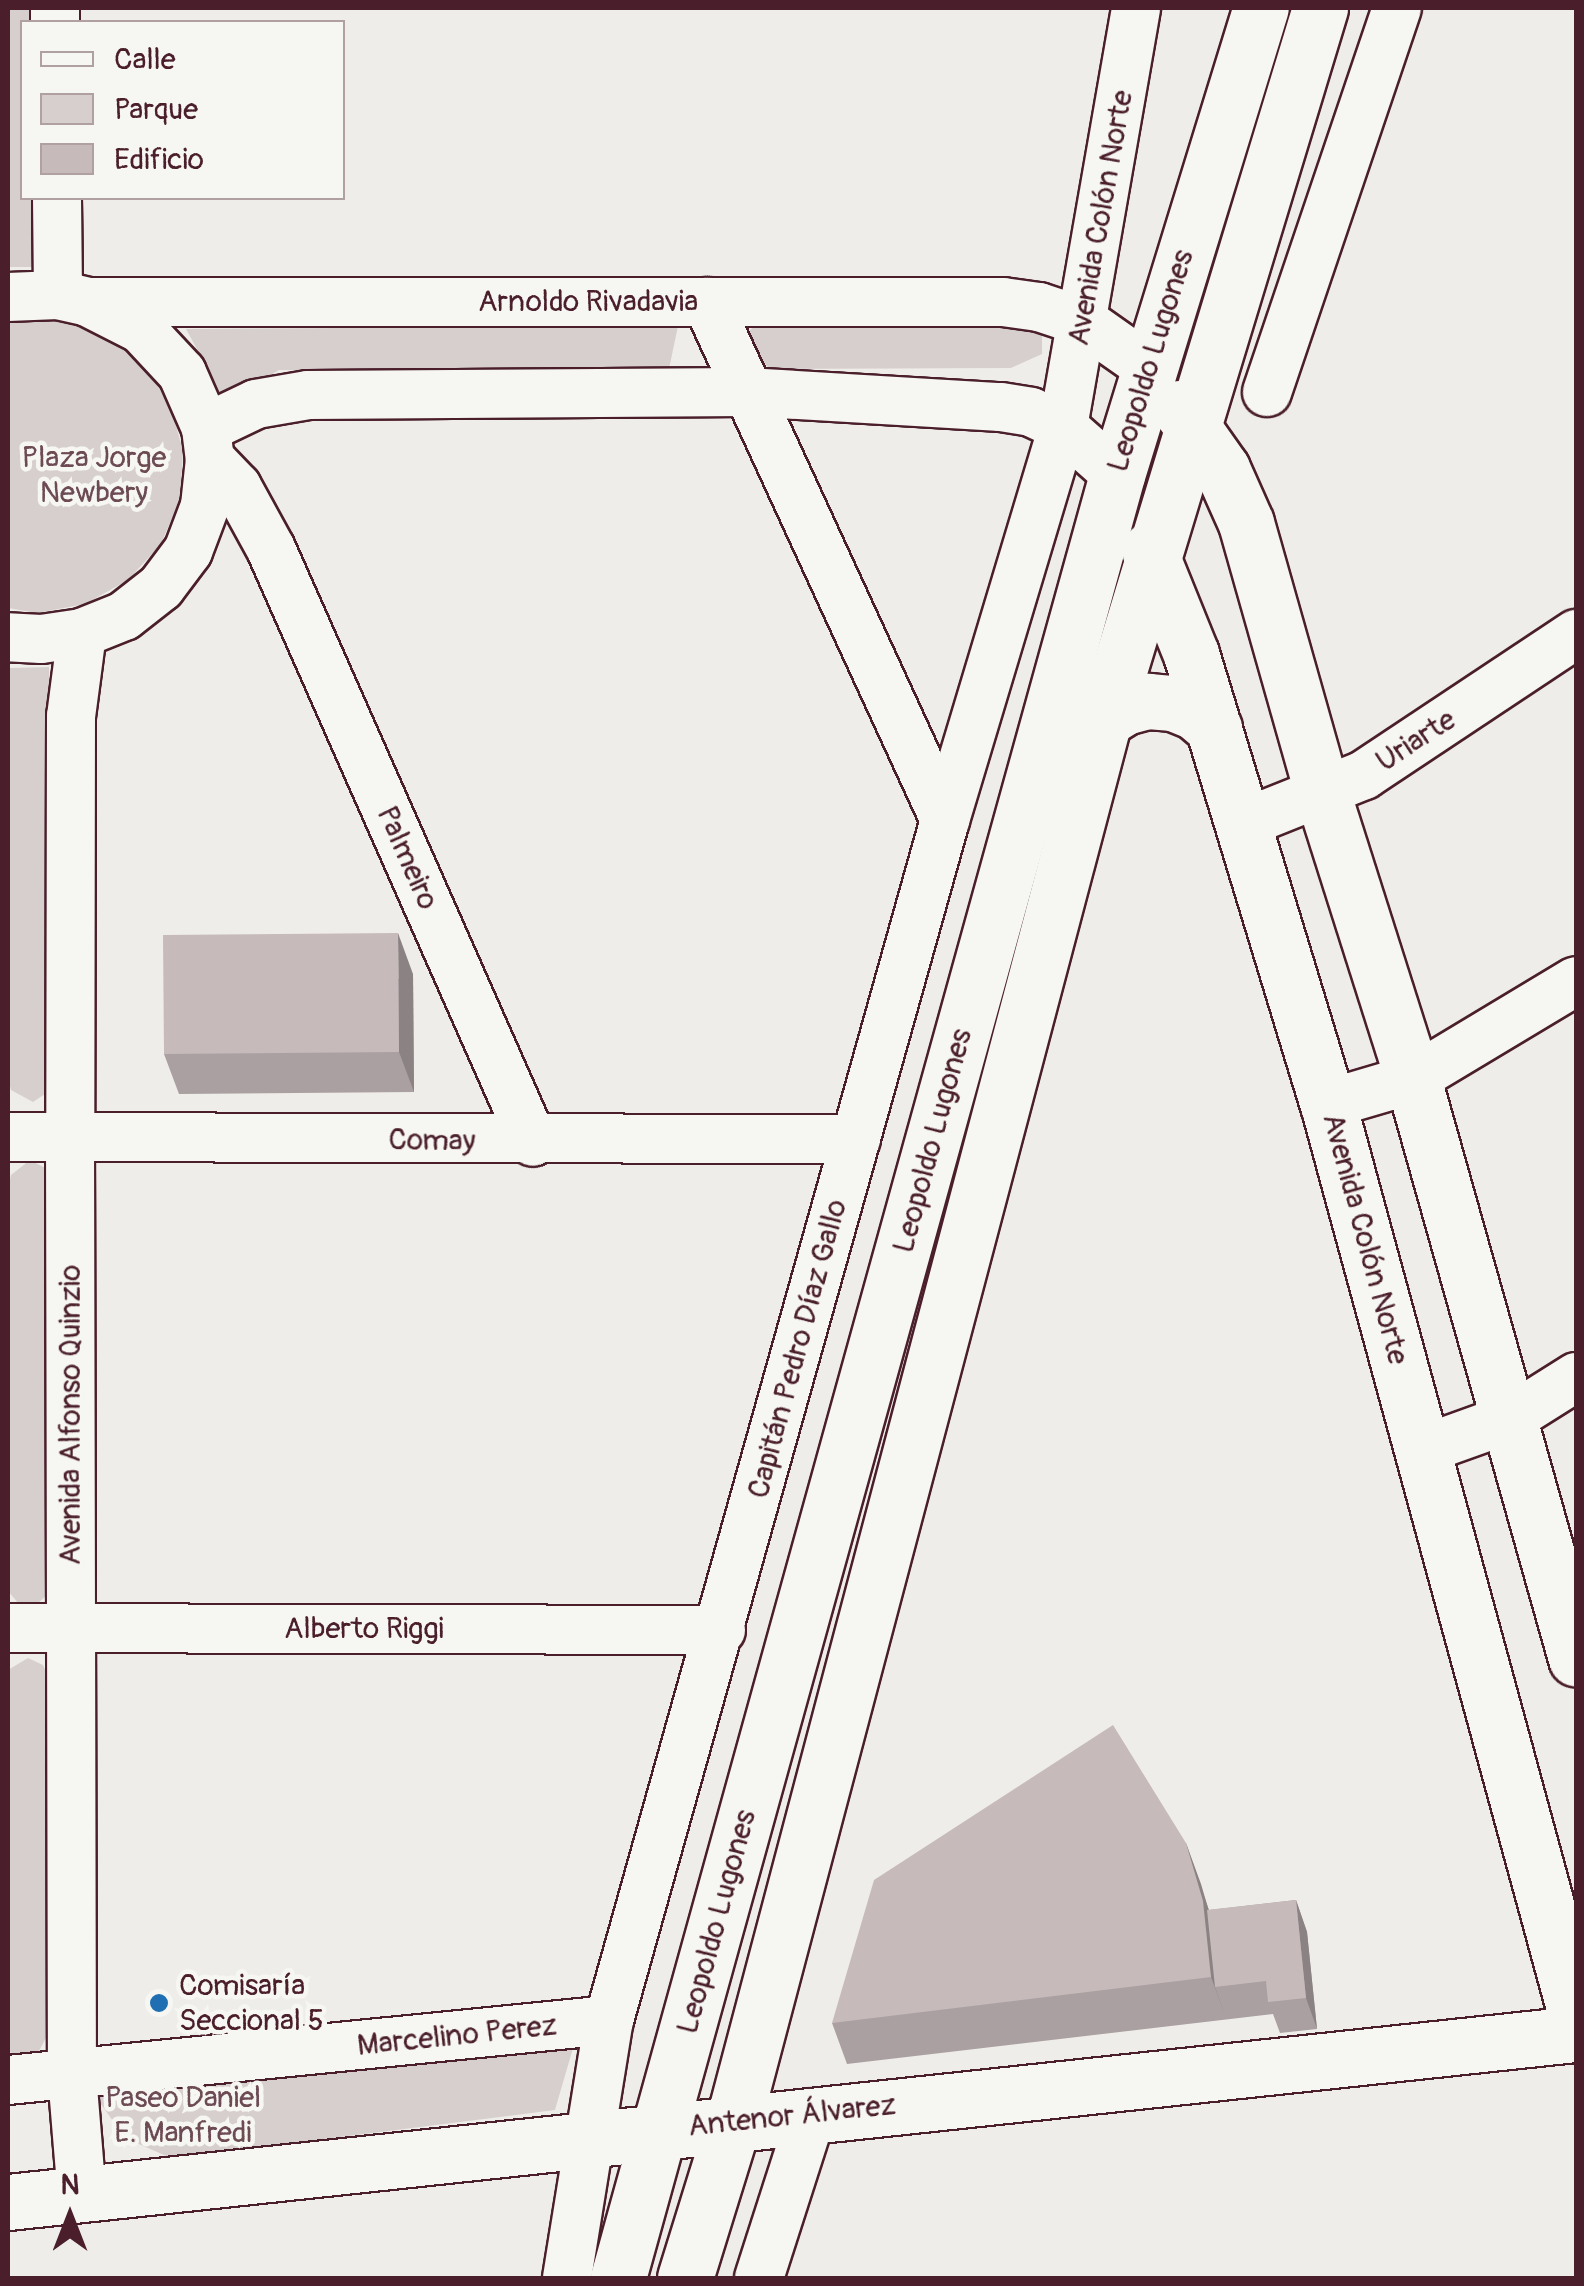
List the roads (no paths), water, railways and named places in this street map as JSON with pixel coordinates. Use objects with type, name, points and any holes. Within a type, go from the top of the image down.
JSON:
[{"type":"main road","name":"Leopoldo Lugones","points":[[618,2278],[1117,474],[1261,8]]},
{"type":"main road","name":"Leopoldo Lugones","points":[[685,2278],[733,2122],[1104,720],[1320,8]]},
{"type":"main road","points":[[1148,367],[1222,469],[1246,523],[1322,792],[1413,1079],[1576,1658]]},
{"type":"main road","name":"Avenida Colón Norte","points":[[1117,474],[1154,561],[1214,728],[1328,1104],[1576,2015]]},
{"type":"main road","points":[[1104,720],[1125,707],[1148,701],[1184,707],[1214,728]]},
{"type":"main road","name":"Antenor Álvarez","points":[[8,2202],[1576,2034]]},
{"type":"street","name":"Avenida Colón Norte","points":[[1062,427],[1084,322],[1136,8]]},
{"type":"street","points":[[1267,392],[1398,8]]},
{"type":"street","points":[[57,200],[73,299]]},
{"type":"street","points":[[8,297],[73,299],[141,330],[182,373],[208,443],[205,506],[188,551],[161,588],[124,616],[82,634],[41,639],[8,636]]},
{"type":"street","name":"Arnoldo Rivadavia","points":[[73,299],[1003,302],[1040,307],[1084,322],[1148,367]]},
{"type":"street","points":[[707,302],[945,820]]},
{"type":"street","points":[[208,443],[256,404],[308,395],[746,392],[1001,406],[1032,412],[1062,427],[1117,474]]},
{"type":"street","name":"Capitán Pedro Díaz Gallo","points":[[567,2278],[609,2020],[945,820],[1062,427]]},
{"type":"street","name":"Palmeiro","points":[[208,443],[237,487],[281,574],[532,1142]]},
{"type":"street","points":[[188,551],[217,540],[252,549],[281,574]]},
{"type":"street","name":"Avenida Alfonso Quinzio","points":[[82,634],[71,716],[70,1136],[72,2074],[82,2196]]},
{"type":"street","name":"Uriarte","points":[[1244,823],[1364,776],[1576,634]]},
{"type":"street","points":[[1328,1104],[1413,1079],[1576,982]]},
{"type":"street","name":"Comay","points":[[8,1137],[532,1142],[856,1139]]},
{"type":"street","points":[[1422,1450],[1511,1418],[1576,1377]]},
{"type":"street","name":"Alberto Riggi","points":[[8,1628],[720,1630]]},
{"type":"street","name":"Marcelino Perez","points":[[8,2080],[609,2020]]},
{"type":"street","points":[[759,2278],[812,2113]]},
{"type":"place","name":"Comisaría Seccional 5","points":[[159,2003]]},
{"type":"park label","name":"Plaza Jorge Newbery","points":[[94,475]]},
{"type":"park label","name":"Paseo Daniel E. Manfredi","points":[[183,2115]]}]
